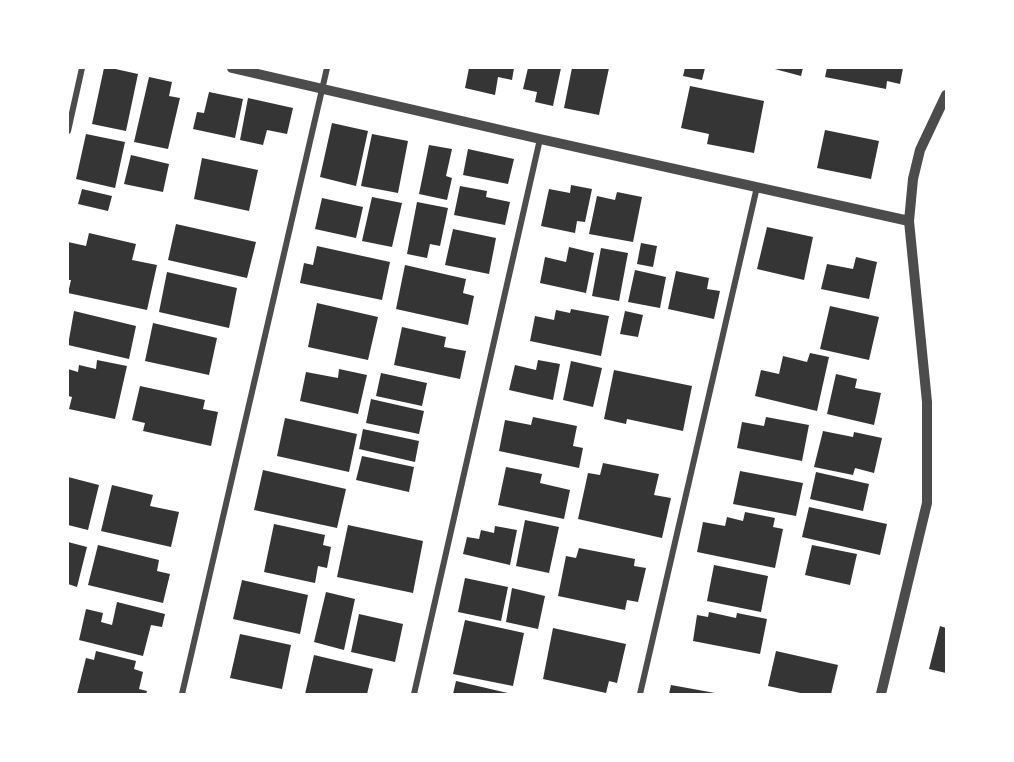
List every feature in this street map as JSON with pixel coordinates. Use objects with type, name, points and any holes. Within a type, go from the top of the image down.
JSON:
[{"type":"street","points":[[68,131],[82,68]]},
{"type":"street","points":[[232,68],[909,221]]},
{"type":"street","points":[[183,694],[327,68]]},
{"type":"street","points":[[881,694],[927,502],[927,402],[909,221],[913,179],[920,150],[946,95]]},
{"type":"street","points":[[414,694],[540,139]]},
{"type":"street","points":[[640,694],[757,187]]},
{"type":"building","points":[[104,68],[138,74],[126,131],[92,124]]},
{"type":"building","points":[[469,68],[514,68],[512,80],[498,77],[495,95],[465,88]]},
{"type":"building","points":[[528,68],[561,68],[553,106],[535,102],[537,92],[523,89]]},
{"type":"building","points":[[572,68],[609,68],[599,115],[564,108]]},
{"type":"building","points":[[685,68],[705,68],[702,80],[683,76]]},
{"type":"building","points":[[771,68],[803,68],[801,76]]},
{"type":"building","points":[[827,68],[903,68],[900,84],[887,81],[886,89],[825,77]]},
{"type":"building","points":[[149,77],[172,82],[169,96],[180,98],[168,149],[134,142]]},
{"type":"building","points":[[690,86],[764,101],[754,153],[707,144],[709,134],[681,128]]},
{"type":"building","points":[[209,92],[243,99],[235,138],[193,129],[197,112],[204,113]]},
{"type":"building","points":[[248,98],[293,108],[287,134],[267,130],[263,145],[240,140]]},
{"type":"building","points":[[332,123],[368,131],[356,186],[320,177]]},
{"type":"building","points":[[825,130],[879,141],[871,179],[817,168]]},
{"type":"building","points":[[86,134],[125,142],[115,188],[76,179]]},
{"type":"building","points":[[372,134],[408,141],[398,193],[361,186]]},
{"type":"building","points":[[429,145],[452,149],[446,176],[452,178],[447,200],[419,194]]},
{"type":"building","points":[[468,149],[514,159],[508,184],[463,175]]},
{"type":"building","points":[[131,155],[169,164],[163,192],[124,184]]},
{"type":"building","points":[[202,158],[258,170],[249,211],[194,199]]},
{"type":"building","points":[[571,185],[592,189],[585,222],[577,221],[575,233],[541,226],[549,189],[570,193]]},
{"type":"building","points":[[460,186],[487,191],[486,197],[510,202],[505,225],[454,215]]},
{"type":"building","points":[[82,189],[112,196],[108,211],[78,204]]},
{"type":"building","points":[[617,192],[642,197],[633,242],[589,234],[597,196],[615,200]]},
{"type":"building","points":[[372,197],[402,203],[392,247],[362,241]]},
{"type":"building","points":[[322,198],[363,207],[356,238],[315,229]]},
{"type":"building","points":[[417,202],[448,208],[440,246],[430,244],[427,258],[407,254]]},
{"type":"building","points":[[176,224],[256,242],[247,278],[168,260]]},
{"type":"building","points":[[767,227],[813,237],[804,280],[757,269]]},
{"type":"building","points":[[453,229],[496,238],[489,274],[445,265]]},
{"type":"building","points":[[89,233],[136,244],[132,260],[157,265],[147,310],[68,293],[71,280],[68,280],[68,242],[86,246]]},
{"type":"building","points":[[641,243],[657,246],[653,267],[637,264]]},
{"type":"building","points":[[317,246],[390,262],[382,300],[300,283],[304,263],[313,265]]},
{"type":"building","points":[[569,247],[594,253],[586,293],[540,283],[545,257],[566,262]]},
{"type":"building","points":[[601,248],[628,253],[619,301],[592,296]]},
{"type":"building","points":[[856,257],[877,262],[869,299],[821,289],[827,264],[853,269]]},
{"type":"building","points":[[405,265],[466,279],[463,293],[474,296],[468,325],[396,309]]},
{"type":"building","points":[[635,270],[666,277],[660,308],[628,302]]},
{"type":"building","points":[[676,271],[709,278],[707,289],[720,291],[714,319],[668,309]]},
{"type":"building","points":[[167,272],[237,288],[229,328],[159,312]]},
{"type":"building","points":[[317,303],[378,317],[368,360],[308,347]]},
{"type":"building","points":[[830,306],[879,317],[869,360],[820,349]]},
{"type":"building","points":[[571,309],[609,316],[601,356],[530,341],[535,316],[554,320],[556,310],[570,313]]},
{"type":"building","points":[[74,311],[136,326],[129,359],[68,345]]},
{"type":"building","points":[[625,311],[643,315],[638,337],[620,334]]},
{"type":"building","points":[[153,323],[217,338],[209,375],[145,361]]},
{"type":"building","points":[[402,327],[446,337],[444,347],[466,351],[460,379],[394,365]]},
{"type":"building","points":[[810,353],[829,357],[817,411],[755,396],[761,370],[779,374],[783,356],[807,362]]},
{"type":"building","points":[[97,360],[127,366],[115,419],[69,409],[72,397],[68,396],[68,369],[78,372],[79,365],[96,369]]},
{"type":"building","points":[[538,360],[560,364],[553,400],[509,390],[515,365],[536,370]]},
{"type":"building","points":[[571,361],[602,368],[593,407],[563,400]]},
{"type":"building","points":[[339,369],[367,375],[358,414],[300,401],[306,372],[338,378]]},
{"type":"building","points":[[614,370],[692,386],[683,431],[627,419],[626,424],[604,419]]},
{"type":"building","points":[[381,373],[427,383],[422,406],[376,396]]},
{"type":"building","points":[[836,374],[857,379],[855,388],[881,393],[874,425],[827,414]]},
{"type":"building","points":[[140,386],[205,400],[203,409],[218,412],[211,446],[143,431],[145,423],[132,420]]},
{"type":"building","points":[[371,399],[424,411],[419,434],[366,423]]},
{"type":"building","points":[[533,417],[577,426],[573,446],[583,448],[579,468],[499,451],[505,420],[531,425]]},
{"type":"building","points":[[766,417],[809,425],[802,461],[737,448],[742,422],[764,426]]},
{"type":"building","points":[[285,418],[357,434],[349,472],[277,456]]},
{"type":"building","points":[[363,429],[419,441],[415,462],[359,449]]},
{"type":"building","points":[[823,431],[853,437],[854,432],[882,438],[874,473],[855,468],[853,475],[814,467]]},
{"type":"building","points":[[362,456],[414,467],[409,492],[356,480]]},
{"type":"building","points":[[603,463],[659,474],[654,495],[671,498],[662,538],[578,519],[588,473],[600,475]]},
{"type":"building","points":[[506,467],[542,474],[540,483],[570,490],[564,519],[498,505]]},
{"type":"building","points":[[263,470],[346,489],[337,528],[254,510]]},
{"type":"building","points":[[740,471],[803,483],[796,516],[733,504]]},
{"type":"building","points":[[816,472],[869,484],[863,511],[810,499]]},
{"type":"building","points":[[68,477],[99,485],[88,530],[68,525]]},
{"type":"building","points":[[112,485],[153,495],[150,506],[179,512],[171,547],[101,531]]},
{"type":"building","points":[[809,507],[887,524],[880,555],[802,537]]},
{"type":"building","points":[[745,512],[775,518],[773,527],[783,529],[775,568],[697,552],[703,522],[725,526],[727,517],[743,521]]},
{"type":"building","points":[[525,520],[559,527],[549,573],[516,566]]},
{"type":"building","points":[[274,524],[325,535],[323,545],[331,547],[327,568],[318,566],[315,583],[264,572]]},
{"type":"building","points":[[348,525],[423,541],[413,593],[337,577]]},
{"type":"building","points":[[495,526],[517,530],[510,565],[463,554],[467,537],[479,539],[481,530],[494,533]]},
{"type":"building","points":[[68,542],[87,547],[77,587],[68,584]]},
{"type":"building","points":[[98,545],[159,560],[157,571],[170,574],[163,603],[88,585]]},
{"type":"building","points":[[812,545],[857,554],[850,585],[805,575]]},
{"type":"building","points":[[579,548],[635,559],[634,566],[646,568],[638,602],[627,600],[625,610],[558,596],[566,556],[576,558]]},
{"type":"building","points":[[714,565],[768,576],[761,612],[707,601]]},
{"type":"building","points":[[465,578],[508,587],[501,621],[458,612]]},
{"type":"building","points":[[242,580],[308,595],[300,634],[233,619]]},
{"type":"building","points":[[512,588],[545,596],[538,629],[506,622]]},
{"type":"building","points":[[326,592],[355,599],[344,650],[314,642]]},
{"type":"building","points":[[117,602],[165,614],[162,627],[151,625],[143,656],[79,640],[86,609],[103,613],[101,622],[112,625]]},
{"type":"building","points":[[709,612],[736,618],[737,613],[767,619],[760,654],[693,641],[697,615],[708,617]]},
{"type":"building","points":[[359,614],[403,624],[395,662],[351,652]]},
{"type":"building","points":[[465,620],[524,633],[513,686],[453,674]]},
{"type":"building","points":[[940,626],[946,628],[946,673],[929,669]]},
{"type":"building","points":[[553,628],[626,644],[617,683],[609,681],[606,693],[543,679]]},
{"type":"building","points":[[240,634],[291,645],[282,689],[230,678]]},
{"type":"building","points":[[96,651],[136,661],[134,669],[143,672],[139,689],[147,691],[146,694],[77,694],[86,658],[94,660]]},
{"type":"building","points":[[776,651],[838,665],[831,694],[805,694],[768,686]]},
{"type":"building","points":[[314,655],[373,669],[367,694],[305,694]]},
{"type":"building","points":[[456,681],[512,694],[453,694]]},
{"type":"building","points":[[671,685],[715,693],[669,694]]}]
